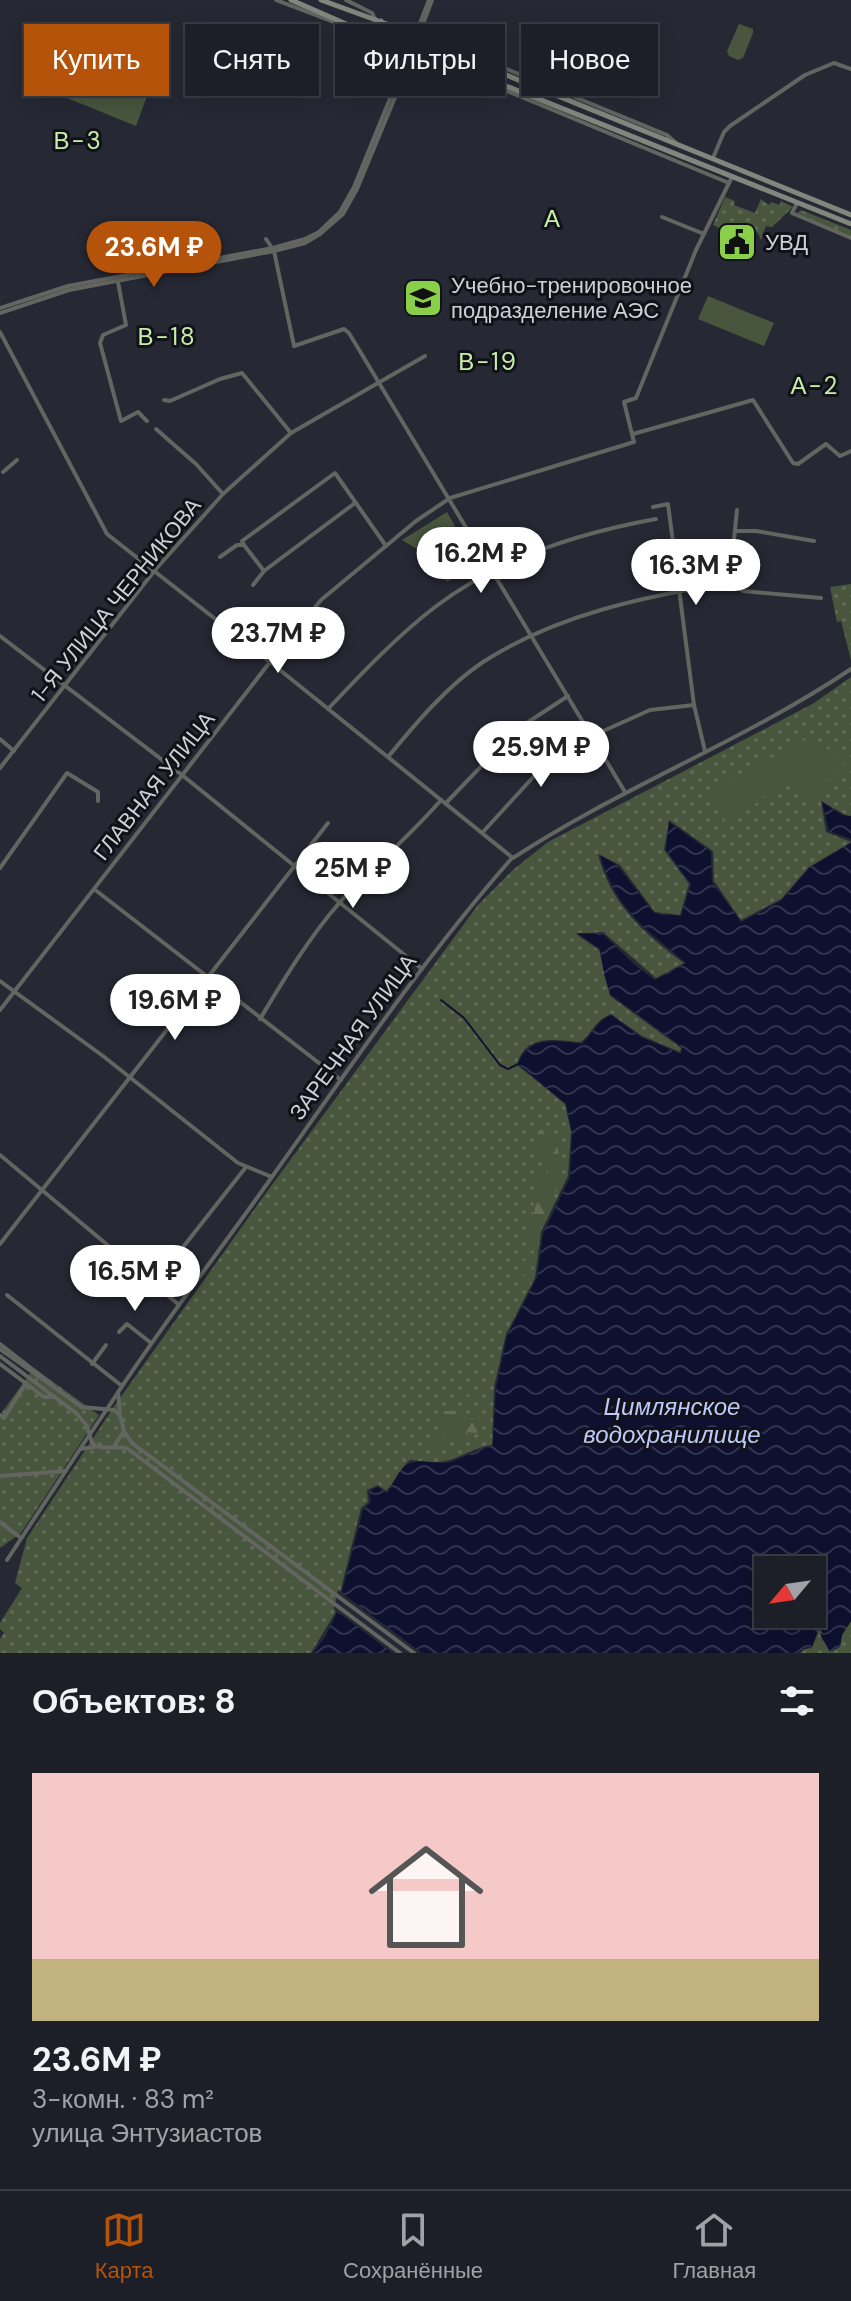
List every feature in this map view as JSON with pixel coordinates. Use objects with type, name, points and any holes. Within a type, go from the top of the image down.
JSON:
[{"type":"main road","points":[[291,0],[345,24]]},
{"type":"main road","points":[[321,0],[389,24]]},
{"type":"main road","points":[[375,24],[379,20]]},
{"type":"main road","points":[[505,75],[851,215]]},
{"type":"main road","points":[[505,86],[730,180],[851,224]]},
{"type":"street","points":[[276,0],[336,24]]},
{"type":"street","points":[[346,0],[379,20]]},
{"type":"street","points":[[421,24],[430,0]]},
{"type":"street","points":[[712,160],[724,132],[730,126],[805,75],[834,63],[851,69]]},
{"type":"street","points":[[0,310],[69,290],[274,249],[319,232],[340,212],[354,187],[393,96]]},
{"type":"street","points":[[730,180],[704,234],[636,398],[624,402],[633,434],[753,400],[793,463],[798,464],[826,444],[840,456],[851,451]]},
{"type":"street","points":[[797,203],[792,213],[851,238]]},
{"type":"street","points":[[662,217],[704,234]]},
{"type":"street","points":[[266,239],[274,249],[294,346],[344,329],[349,333],[625,792]]},
{"type":"street","points":[[0,310],[68,286],[274,249]]},
{"type":"street","points":[[118,282],[126,325],[103,335],[100,343],[121,421],[138,412],[147,421]]},
{"type":"street","points":[[0,335],[107,534],[513,858]]},
{"type":"street","name":"1-Я УЛИЦА ЧЕРНИКОВА","points":[[0,768],[155,570],[223,494],[291,433],[425,356]]},
{"type":"street","points":[[164,400],[170,401],[242,373],[291,433]]},
{"type":"street","points":[[156,429],[196,464],[223,494]]},
{"type":"street","name":"ГЛАВНАЯ УЛИЦА","points":[[0,1010],[321,600],[450,498],[634,442],[633,434]]},
{"type":"street","points":[[3,472],[17,460]]},
{"type":"street","points":[[220,557],[335,473],[386,546]]},
{"type":"street","points":[[253,585],[264,571],[355,503]]},
{"type":"street","points":[[653,507],[668,504],[694,705],[705,751]]},
{"type":"street","points":[[732,582],[737,510]]},
{"type":"street","points":[[328,709],[370,666],[437,606],[494,572],[584,534],[656,519]]},
{"type":"street","points":[[735,531],[756,531],[814,541]]},
{"type":"street","points":[[243,543],[264,571]]},
{"type":"street","points":[[388,757],[410,731],[483,662],[569,620],[680,590],[732,582],[743,591],[821,598]]},
{"type":"street","points":[[0,636],[182,775],[422,969]]},
{"type":"street","name":"ЗАРЕЧНАЯ УЛИЦА","points":[[7,1560],[178,1304],[478,894],[513,858],[559,827],[783,711],[851,669]]},
{"type":"street","points":[[260,1019],[282,981],[340,903],[516,730],[568,696]]},
{"type":"street","points":[[483,832],[549,764],[650,710],[694,705]]},
{"type":"street","points":[[0,739],[14,751]]},
{"type":"street","points":[[0,868],[67,773],[98,792],[98,801]]},
{"type":"street","points":[[0,1244],[328,823]]},
{"type":"street","points":[[94,889],[341,1080]]},
{"type":"street","points":[[0,981],[246,1167],[272,1177]]},
{"type":"street","points":[[0,1155],[178,1304]]},
{"type":"street","points":[[154,1284],[246,1167]]},
{"type":"street","points":[[7,1295],[122,1386]]},
{"type":"street","points":[[119,1332],[127,1324],[151,1343]]},
{"type":"street","points":[[92,1364],[106,1345]]},
{"type":"street","points":[[0,1346],[84,1420],[96,1447]]},
{"type":"street","points":[[0,1356],[82,1407],[114,1410],[120,1415]]},
{"type":"street","points":[[0,1364],[44,1397],[57,1394]]},
{"type":"street","points":[[0,1415],[4,1418],[26,1383]]},
{"type":"street","points":[[118,1392],[124,1431],[132,1443],[414,1653]]},
{"type":"street","points":[[113,1448],[124,1431]]},
{"type":"street","points":[[80,1449],[128,1449],[400,1653]]},
{"type":"street","points":[[0,1469],[8,1475]]},
{"type":"street","points":[[0,1476],[66,1471]]},
{"type":"street","points":[[0,1522],[21,1538]]},
{"type":"green space","points":[[739,24],[753,29],[753,33],[743,58],[738,60],[729,56],[727,51]]},
{"type":"green space","points":[[62,96],[147,96],[136,126]]},
{"type":"green space","points":[[725,197],[735,201],[734,205],[755,213],[761,199],[769,205],[771,202],[780,205],[781,201],[793,207],[772,227],[766,226],[761,240],[758,233],[742,226],[728,224],[725,231],[713,225]]},
{"type":"green space","points":[[801,210],[851,230],[851,236],[797,213]]},
{"type":"green space","points":[[708,296],[774,323],[764,346],[698,319]]},
{"type":"green space","points":[[447,512],[455,526],[445,533],[465,571],[447,582],[420,551],[402,540]]},
{"type":"green space","points":[[851,584],[851,660],[841,621],[837,622],[830,587]]},
{"type":"green space","points":[[851,677],[851,818],[821,801],[826,832],[851,842],[809,867],[781,899],[741,920],[714,881],[713,851],[669,820],[664,850],[689,884],[680,915],[655,912],[620,865],[598,854],[611,888],[630,916],[655,941],[684,963],[656,978],[603,932],[576,934],[599,950],[610,996],[681,1048],[680,1052],[642,1036],[611,1014],[597,1023],[581,1042],[542,1041],[534,1043],[521,1055],[517,1065],[565,1104],[571,1132],[568,1176],[541,1232],[535,1278],[506,1334],[494,1387],[492,1445],[444,1461],[410,1460],[386,1491],[378,1485],[367,1490],[368,1502],[361,1508],[335,1613],[311,1653],[0,1653],[0,1639],[4,1633],[0,1623],[22,1588],[15,1583],[27,1538],[115,1405],[266,1193],[478,905],[514,869],[548,842],[814,703]]},
{"type":"green space","points":[[810,737],[847,762],[811,800],[785,780],[728,826],[709,791]]},
{"type":"green space","points":[[542,1129],[558,1149],[559,1174],[556,1192],[552,1189],[553,1200],[530,1254],[530,1274],[526,1275],[523,1286],[518,1288],[524,1275],[520,1264],[528,1258],[528,1252],[522,1250],[532,1243],[523,1235],[530,1221],[528,1212],[535,1212],[533,1195],[539,1195],[541,1187],[535,1180],[539,1179],[539,1174],[547,1174],[548,1169],[533,1137]]},
{"type":"green space","points":[[34,1368],[99,1415],[21,1533],[0,1548],[0,1415]]},
{"type":"green space","points":[[471,1395],[476,1412],[483,1399],[482,1423],[477,1427],[477,1433],[467,1432],[473,1441],[458,1445],[445,1436],[435,1447],[428,1437],[442,1435],[445,1431],[439,1430],[443,1411],[459,1411],[458,1419],[469,1415],[471,1404],[467,1397]]},
{"type":"green space","points":[[851,1621],[851,1653],[800,1653],[812,1644],[819,1629],[823,1632],[820,1634],[823,1641],[842,1635]]},
{"type":"water","points":[[822,802],[842,815],[851,816],[851,839],[829,831]]},
{"type":"water","name":"Цимлянское водохранилище","points":[[669,822],[711,852],[712,882],[741,922],[782,900],[809,868],[851,843],[851,1621],[842,1635],[840,1647],[830,1652],[819,1629],[812,1648],[802,1649],[800,1653],[313,1653],[336,1615],[363,1510],[371,1502],[369,1491],[378,1487],[387,1493],[400,1471],[411,1463],[451,1462],[493,1445],[496,1388],[507,1336],[537,1277],[543,1234],[570,1177],[572,1133],[566,1104],[518,1064],[523,1055],[529,1048],[545,1042],[582,1044],[611,1015],[641,1037],[681,1054],[682,1047],[610,994],[600,949],[577,933],[603,934],[655,980],[686,963],[645,928],[624,904],[600,855],[617,865],[654,913],[681,916],[691,884],[666,850]]},
{"type":"pier","points":[[338,1590],[422,1653],[392,1653],[334,1609]]},
{"type":"waterway","points":[[441,1000],[464,1018],[500,1065],[508,1069],[518,1064]]},
{"type":"place","name":"УВД","points":[[737,242]]},
{"type":"place","name":"Учебно-тренировочное подразделение АЭС","points":[[423,298]]},
{"type":"district","name":"В-3","points":[[78,140]]},
{"type":"district","name":"А","points":[[553,218]]},
{"type":"district","name":"В-18","points":[[167,336]]},
{"type":"district","name":"В-19","points":[[488,361]]},
{"type":"district","name":"А-2","points":[[815,385]]}]
